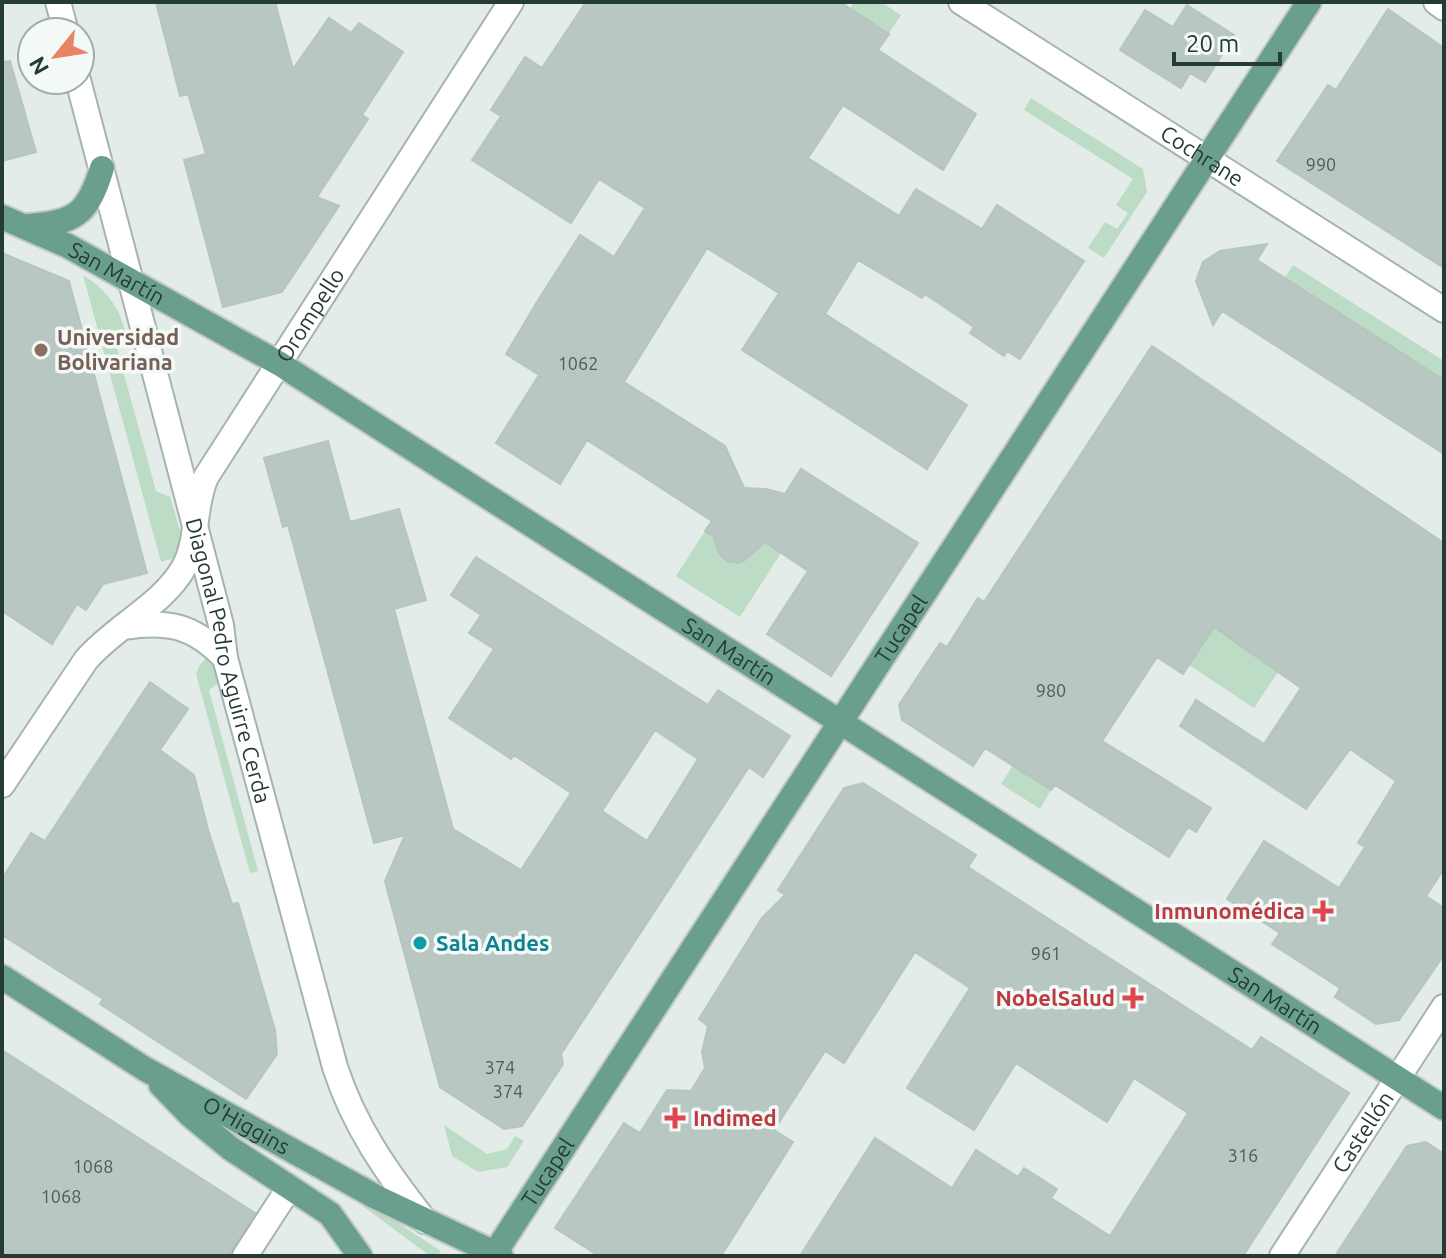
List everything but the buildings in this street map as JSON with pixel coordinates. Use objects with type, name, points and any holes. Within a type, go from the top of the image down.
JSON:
[{"type":"main road","name":"Tucapel","points":[[496,1255],[1309,2]]},
{"type":"main road","points":[[13,222],[58,223],[75,216],[94,195],[102,168]]},
{"type":"main road","name":"San Martín","points":[[13,222],[68,246],[280,364],[1444,1108]]},
{"type":"main road","name":"O'Higgins","points":[[2,977],[145,1069],[376,1197],[496,1255]]},
{"type":"main road","points":[[145,1069],[190,1115],[230,1148],[330,1214],[360,1256]]},
{"type":"street","name":"Orompello","points":[[2,785],[86,660],[175,580],[189,555],[198,497],[206,477],[511,2]]},
{"type":"street","name":"Cochrane","points":[[961,2],[1444,310]]},
{"type":"street","points":[[1436,2],[1444,8]]},
{"type":"street","name":"Diagonal Pedro Aguirre Cerda","points":[[82,96],[221,625],[225,658],[342,1088],[371,1147],[425,1221]]},
{"type":"street","points":[[121,627],[150,623],[185,629],[209,642],[225,658]]},
{"type":"street","name":"Castellón","points":[[1282,1256],[1444,1007]]},
{"type":"street","points":[[245,1256],[289,1188]]},
{"type":"green space","points":[[854,2],[881,2],[901,15],[889,33],[850,8]]},
{"type":"green space","points":[[1031,98],[1143,169],[1147,192],[1104,258],[1088,248],[1105,222],[1117,229],[1128,213],[1116,205],[1133,179],[1024,110]]},
{"type":"green space","points":[[1293,265],[1444,361],[1444,381],[1285,277]]},
{"type":"green space","points":[[83,275],[105,293],[123,324],[126,333],[116,345],[156,491],[170,497],[182,537],[177,557],[161,562]]},
{"type":"green space","points":[[705,531],[718,540],[721,554],[733,563],[745,560],[764,541],[781,553],[740,617],[676,576]]},
{"type":"green space","points":[[1214,627],[1278,672],[1254,708],[1189,665]]},
{"type":"green space","points":[[208,656],[221,681],[209,690],[258,871],[250,873],[196,674]]},
{"type":"green space","points":[[1013,765],[1051,790],[1040,809],[1001,784]]},
{"type":"green space","points":[[444,1125],[487,1154],[507,1149],[515,1136],[524,1141],[507,1167],[478,1172],[452,1156]]},
{"type":"green space","points":[[358,1197],[441,1251],[438,1256],[430,1256],[356,1201]]},
{"type":"place","name":"Universidad Bolivariana","points":[[41,350]]},
{"type":"place","name":"Inmunomédica","points":[[1323,911]]},
{"type":"place","name":"Sala Andes","points":[[420,943]]},
{"type":"place","name":"NobelSalud","points":[[1133,998]]},
{"type":"place","name":"Indimed","points":[[675,1118]]}]
